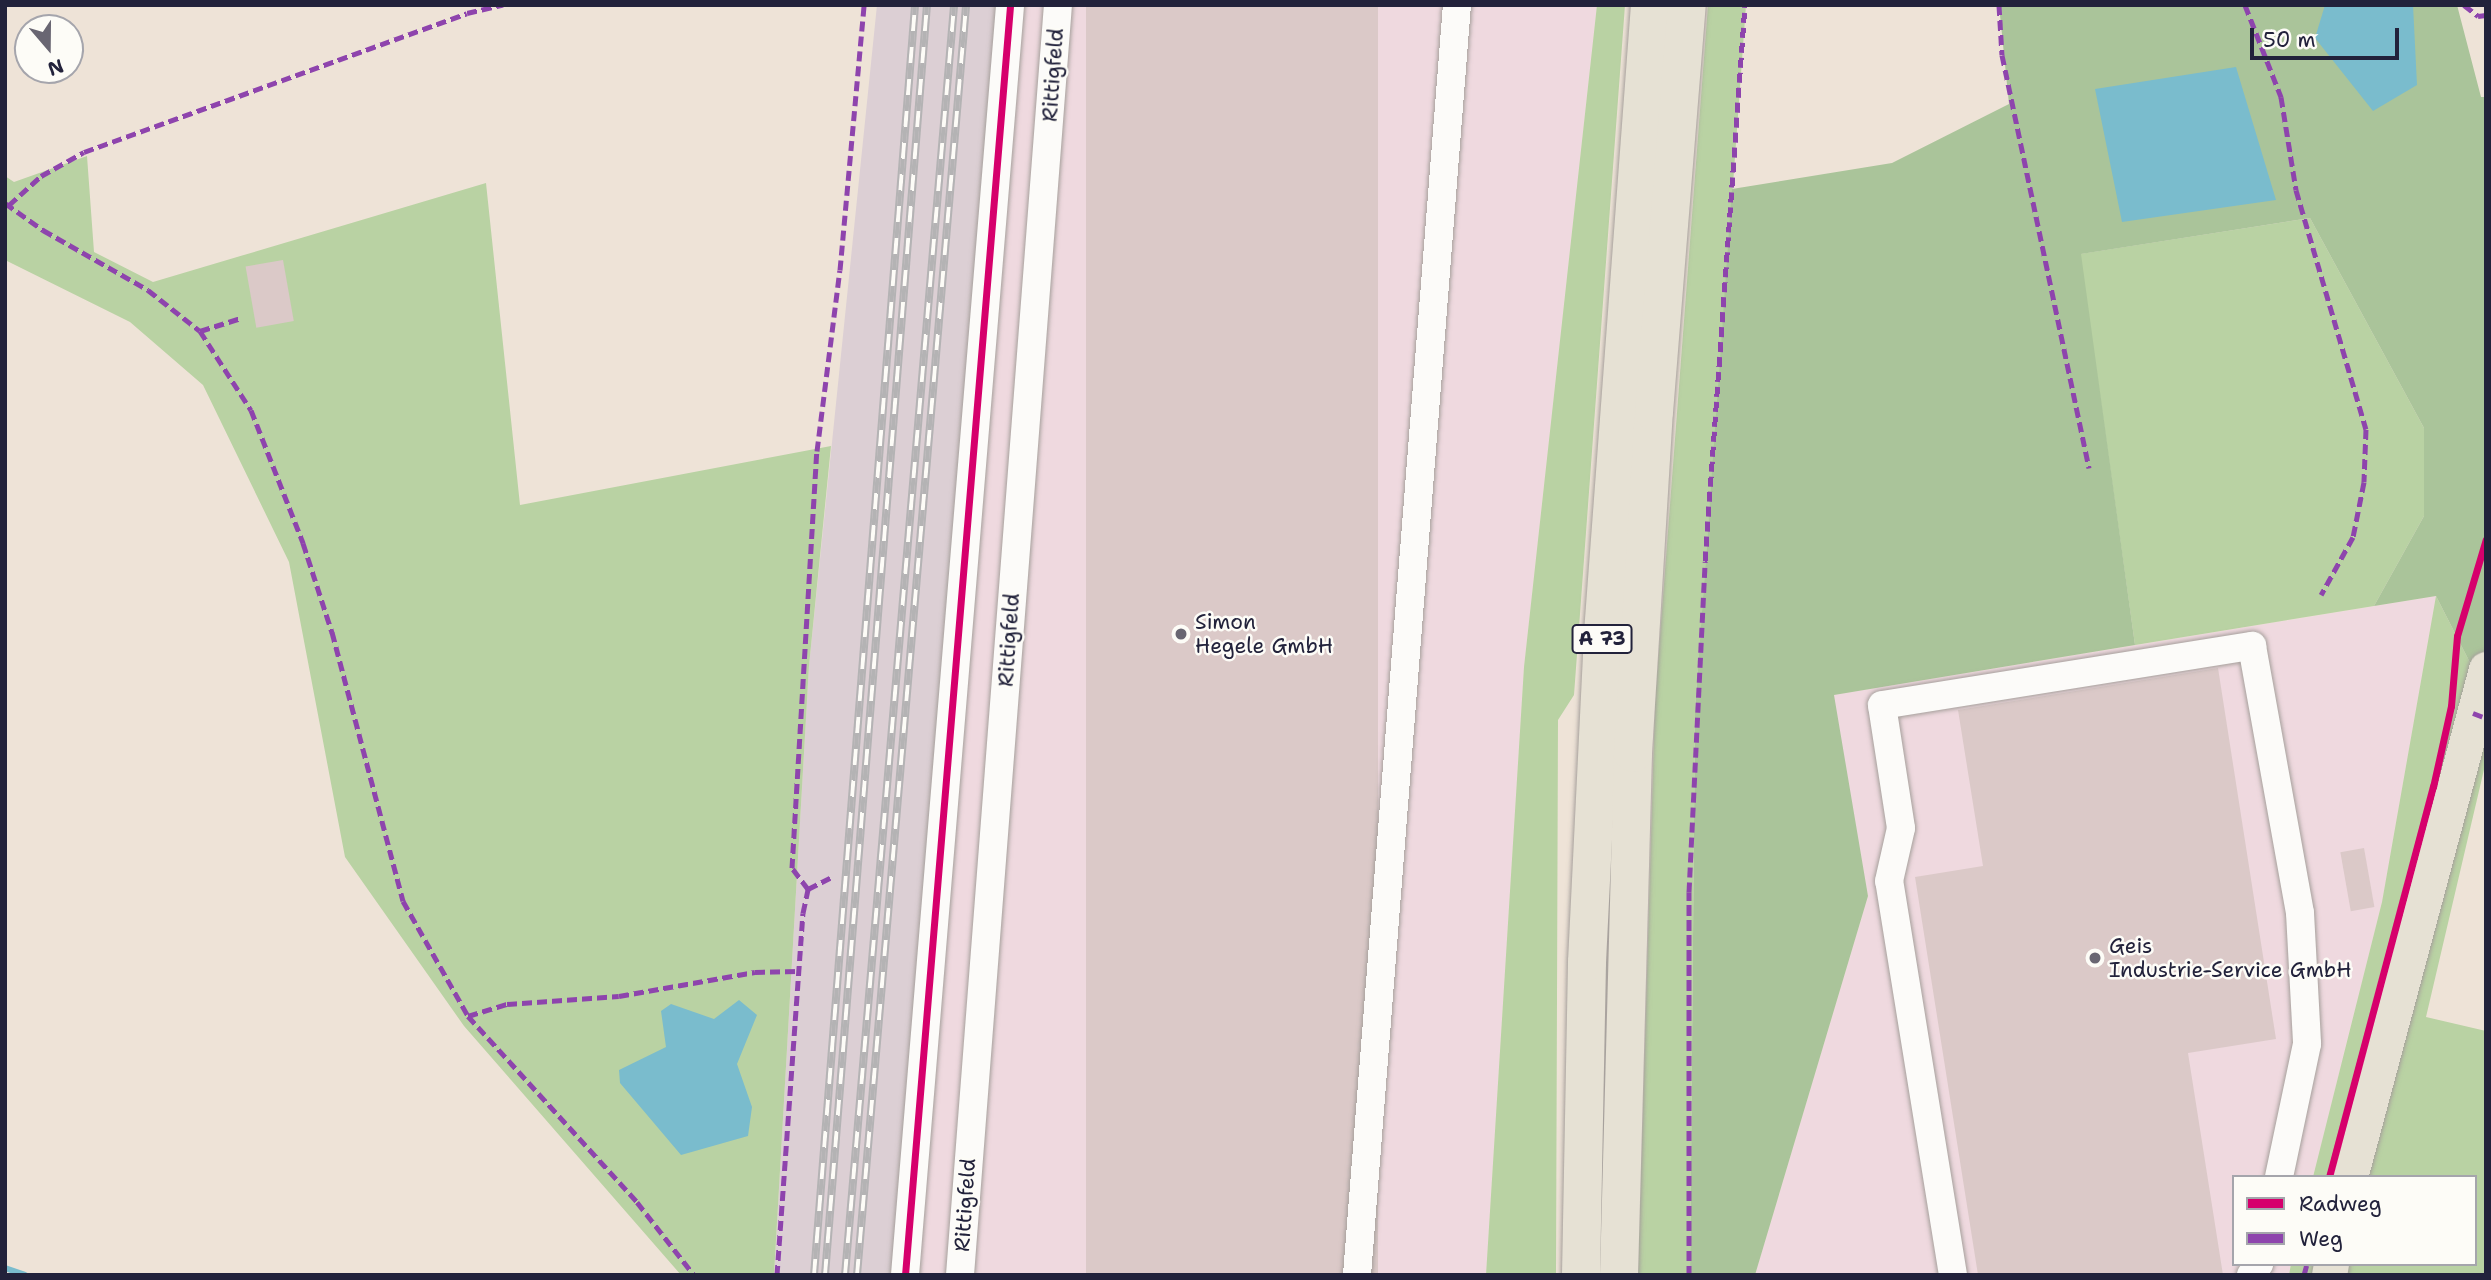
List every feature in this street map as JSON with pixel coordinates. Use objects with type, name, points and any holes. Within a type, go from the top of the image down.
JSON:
[{"type":"highway","name":"A 73","points":[[1581,1275],[1587,962],[1600,674],[1650,5]]},
{"type":"highway","name":"A 73","points":[[1619,1275],[1634,739],[1654,412],[1687,5]]},
{"type":"main road","points":[[2351,1175],[2486,670]]},
{"type":"street","points":[[905,1275],[1010,5]]},
{"type":"street","name":"Rittigfeld","points":[[960,1275],[1059,5]]},
{"type":"street","points":[[1357,1275],[1457,5]]},
{"type":"street","points":[[1953,1275],[1889,881],[1901,828],[1882,705],[2252,646],[2300,913],[2305,992],[2307,1044],[2279,1175]]},
{"type":"shaded area","points":[[877,5],[1009,5],[899,1275],[774,1275],[809,666]]},
{"type":"shaded area","points":[[1009,5],[1597,5],[1524,667],[1486,1275],[899,1275]]},
{"type":"shaded area","points":[[2436,596],[2382,902],[2314,1175],[2232,1175],[2232,1266],[2291,1266],[2289,1275],[1755,1275],[1868,896],[1833,695]]},
{"type":"green space","points":[[1597,5],[1625,5],[1574,695],[1558,720],[1556,1275],[1486,1275],[1524,667]]},
{"type":"green space","points":[[1708,5],[1746,5],[1695,710],[1690,1275],[1638,1275],[1655,702]]},
{"type":"green space","points":[[1999,5],[2457,5],[2481,97],[2486,97],[2486,694],[2436,596],[2374,606],[2424,516],[2424,428],[2310,218],[2081,254],[2135,645],[1834,695],[1868,896],[1755,1275],[1690,1275],[1695,710],[1732,189],[1892,163],[2009,104]]},
{"type":"green space","points":[[87,156],[94,252],[153,282],[486,183],[520,505],[831,446],[809,666],[774,1275],[681,1275],[464,1026],[345,857],[289,562],[203,385],[130,322],[5,260],[5,176],[14,182]]},
{"type":"green space","points":[[2310,218],[2424,428],[2424,516],[2374,606],[2135,645],[2080,254]]},
{"type":"green space","points":[[2436,596],[2486,694],[2486,761],[2426,1017],[2486,1031],[2486,1275],[2289,1275],[2291,1266],[2477,1266],[2477,1175],[2314,1175],[2382,902]]},
{"type":"water","points":[[2325,5],[2413,5],[2417,85],[2373,111],[2315,38]]},
{"type":"water","points":[[2236,67],[2276,200],[2122,222],[2095,89]]},
{"type":"water","points":[[739,1000],[757,1015],[737,1064],[752,1107],[748,1136],[681,1155],[620,1083],[619,1070],[666,1047],[661,1011],[671,1004],[714,1019]]},
{"type":"building","name":"Simon Hegele GmbH","points":[[1086,5],[1378,5],[1378,1275],[1086,1275]]},
{"type":"building","points":[[283,260],[294,321],[256,328],[246,267]]},
{"type":"building","name":"Geis Industrie-Service GmbH","points":[[2218,668],[2276,1039],[2188,1053],[2223,1275],[1978,1275],[1915,877],[1983,866],[1958,710]]},
{"type":"building","points":[[2364,848],[2374,907],[2351,911],[2340,852]]},
{"type":"waterway","points":[[5,1268],[25,1275]]},
{"type":"railway","points":[[814,1275],[915,5]]},
{"type":"railway","points":[[825,1275],[927,5]]},
{"type":"railway","points":[[845,1275],[954,5]]},
{"type":"railway","points":[[857,1275],[966,5]]},
{"type":"marked path","points":[[9,205],[41,176],[84,152],[467,13],[503,5]]},
{"type":"marked path","points":[[808,889],[792,868],[817,451],[840,270],[864,5]]},
{"type":"marked path","points":[[1689,1275],[1689,892],[1705,561],[1745,5]]},
{"type":"marked path","points":[[1999,5],[2002,55],[2089,468]]},
{"type":"marked path","points":[[2245,5],[2281,97],[2296,190],[2366,429],[2364,482],[2353,537],[2321,595]]},
{"type":"marked path","points":[[2464,5],[2478,16],[2486,15]]},
{"type":"marked path","points":[[5,203],[43,230],[148,290],[200,331],[251,410],[303,543],[332,632],[403,901],[468,1016],[637,1202],[694,1275]]},
{"type":"marked path","points":[[200,331],[241,318]]},
{"type":"marked path","points":[[2473,713],[2486,718]]},
{"type":"marked path","points":[[777,1275],[803,913],[808,889],[830,878]]},
{"type":"marked path","points":[[468,1016],[507,1004],[619,996],[755,972],[799,971]]},
{"type":"marked path","points":[[2304,1275],[2306,1266]]},
{"type":"cycle path","points":[[905,1275],[1010,5]]},
{"type":"cycle path","points":[[2330,1175],[2433,787],[2451,706],[2457,636],[2486,539]]},
{"type":"place","name":"Simon Hegele GmbH","points":[[1181,634]]},
{"type":"place","name":"Geis Industrie-Service GmbH","points":[[2095,958]]}]
